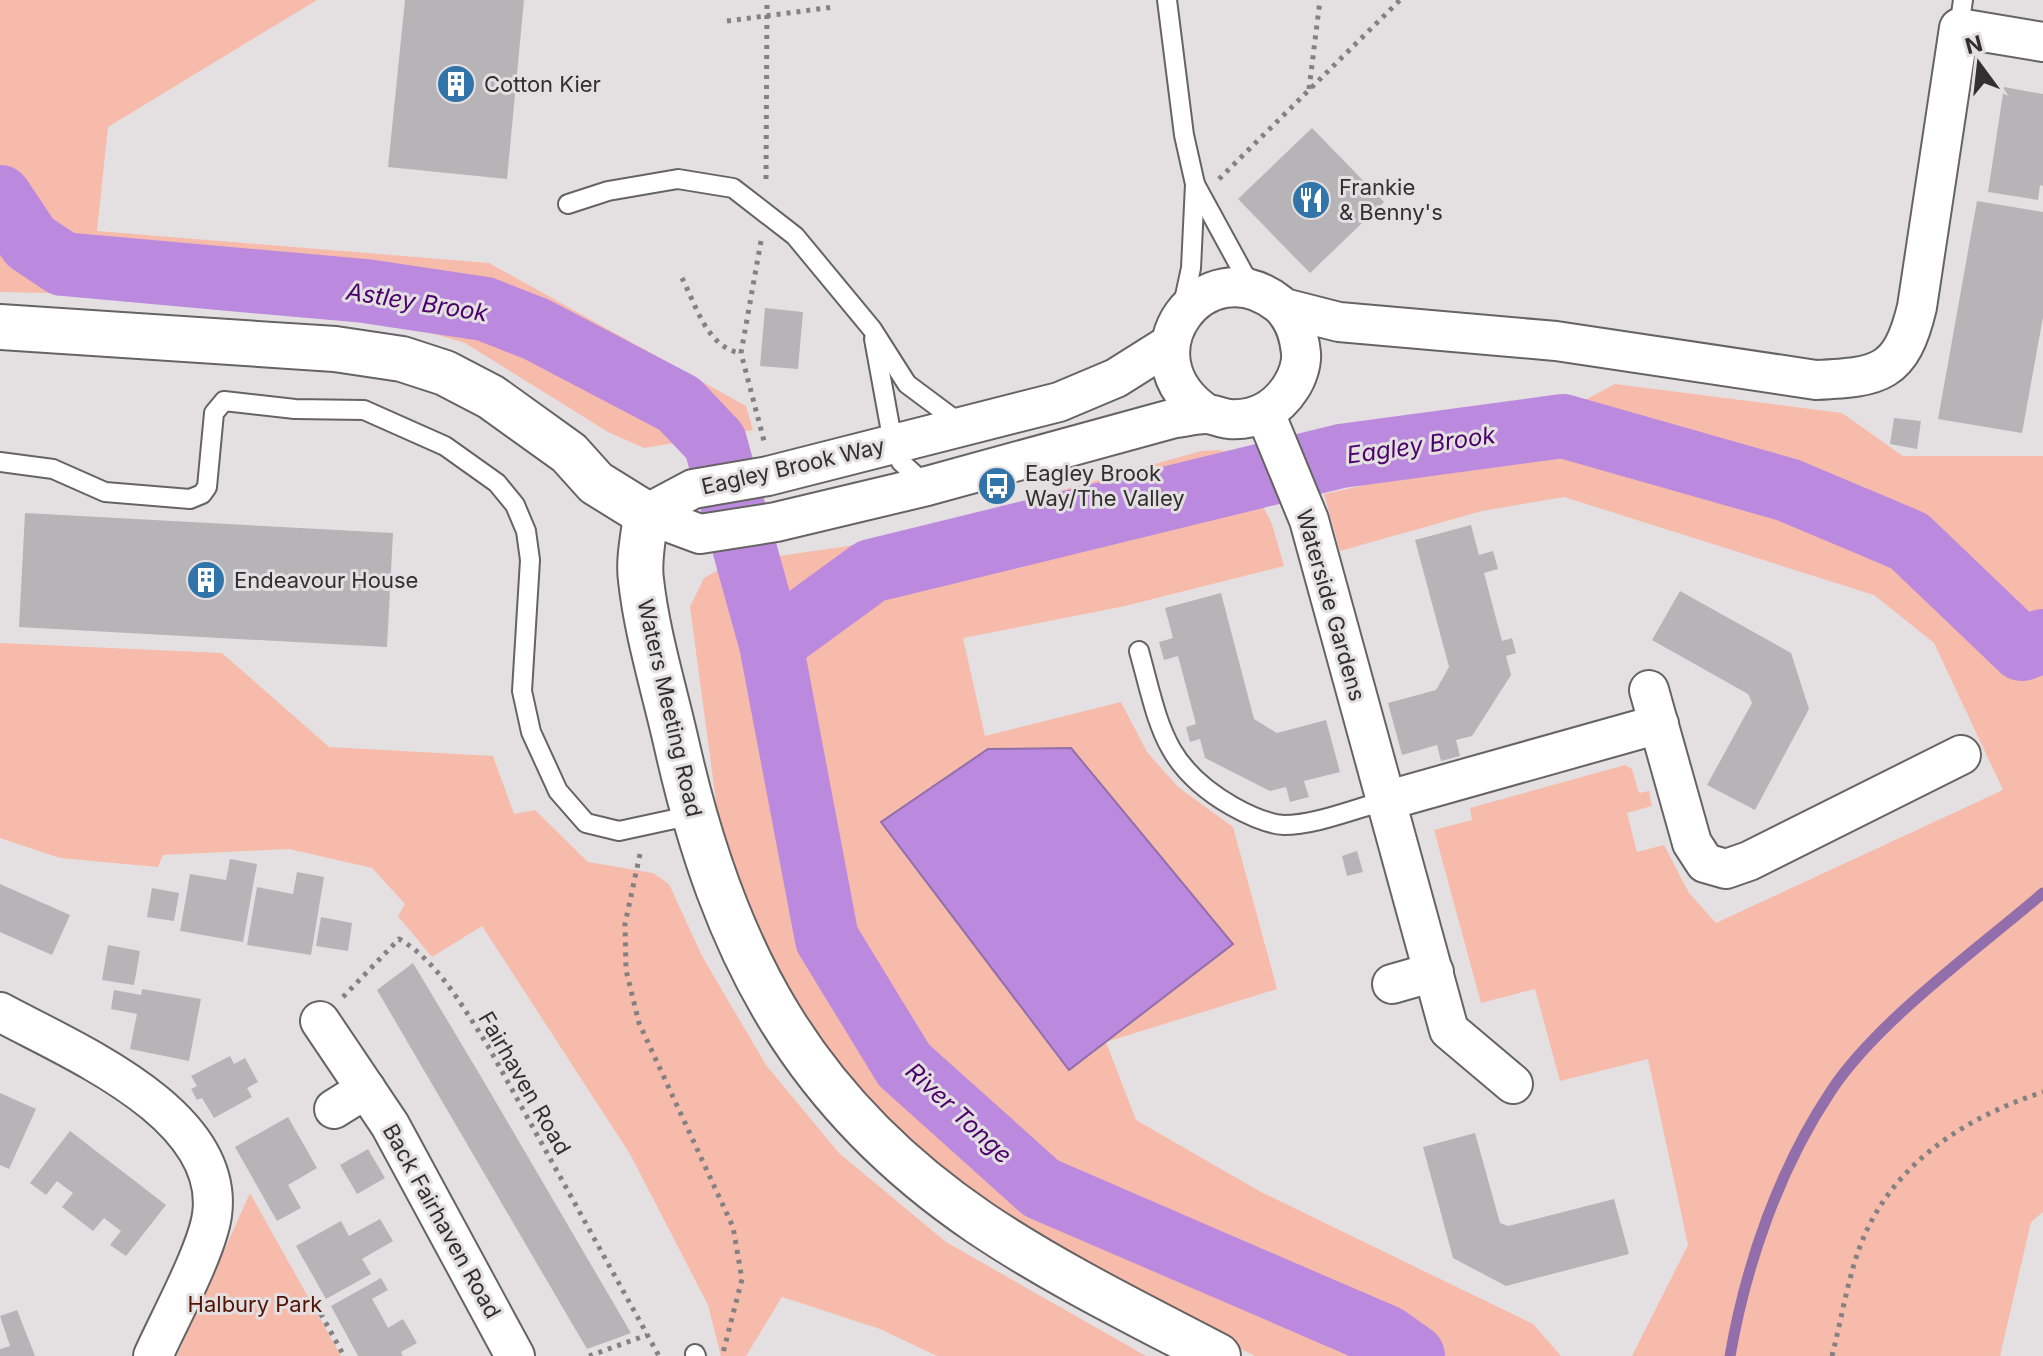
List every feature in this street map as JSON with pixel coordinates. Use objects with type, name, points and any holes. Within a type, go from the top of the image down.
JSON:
[{"type":"street","points":[[1207,414],[1189,402],[1177,385],[1170,365],[1175,330],[1203,296],[1231,287],[1250,289],[1276,302],[1339,322],[1556,341],[1816,380],[1855,378],[1887,369],[1909,340],[1917,307],[1961,14],[2043,42]]},
{"type":"street","points":[[0,327],[335,349],[402,359],[445,373],[491,397],[569,453],[596,483],[646,514],[700,534],[776,522],[927,486],[1175,418],[1207,414],[1246,419],[1271,427],[1283,399],[1296,381],[1299,366],[1299,336],[1276,302]]},
{"type":"street","points":[[1299,366],[1347,337],[1390,328]]},
{"type":"street","name":"Eagley Brook Way","points":[[646,514],[693,489],[765,458],[893,443],[1059,402],[1116,378],[1175,330]]},
{"type":"street","name":"Waterside Gardens","points":[[1271,427],[1309,520],[1449,1030],[1513,1084]]},
{"type":"street","name":"Waters Meeting Road","points":[[646,514],[640,578],[693,815],[750,968],[805,1058],[854,1115],[907,1166],[979,1222],[1056,1270],[1218,1356]]},
{"type":"street","points":[[1385,801],[1654,707],[1692,843],[1705,863],[1726,869],[1749,861],[1961,755]]},
{"type":"street","points":[[1392,984],[1434,972]]},
{"type":"street","points":[[0,1012],[100,1066],[166,1111],[197,1149],[211,1190],[213,1212],[209,1229],[153,1356]]},
{"type":"street","name":"Back Fairhaven Road","points":[[320,1021],[413,1165],[515,1356]]},
{"type":"street","points":[[334,1109],[366,1089]]},
{"type":"lane","points":[[1167,0],[1184,135],[1198,190],[1244,274],[1276,302]]},
{"type":"lane","points":[[568,204],[608,191],[678,179],[733,188],[795,236],[872,329],[907,384],[962,425]]},
{"type":"lane","points":[[1175,330],[1191,268],[1198,190]]},
{"type":"lane","points":[[872,329],[893,443],[901,462],[927,486]]},
{"type":"lane","points":[[0,462],[53,469],[105,492],[190,499],[202,494],[207,487],[214,413],[224,401],[295,409],[364,410],[445,446],[497,483],[515,505],[526,531],[530,560],[522,691],[531,732],[558,791],[586,823],[619,831],[693,815]]},
{"type":"lane","points":[[1139,651],[1165,740],[1176,761],[1222,800],[1246,814],[1284,825],[1385,801]]},
{"type":"path","points":[[766,8],[773,0]]},
{"type":"path","points":[[1309,90],[1320,0]]},
{"type":"path","points":[[1198,190],[1309,90],[1400,0]]},
{"type":"path","points":[[727,21],[834,7]]},
{"type":"path","points":[[682,278],[712,338],[730,351],[741,353],[765,458]]},
{"type":"path","points":[[646,825],[625,924],[626,970],[639,1023],[733,1227],[742,1279],[722,1356]]},
{"type":"path","name":"Fairhaven Road","points":[[320,1021],[399,939],[413,947],[457,999],[488,1046],[659,1356]]},
{"type":"path","points":[[1832,1356],[1859,1248],[1896,1181],[1955,1129],[2006,1104],[2043,1092]]},
{"type":"path","points":[[316,1305],[344,1356]]},
{"type":"path","points":[[589,1356],[647,1335]]},
{"type":"green space","points":[[0,0],[317,0],[108,127],[97,231],[489,263],[746,406],[753,430],[644,448],[608,432],[465,343],[391,321],[234,297],[0,292]]},
{"type":"green space","points":[[1615,384],[1842,413],[1903,456],[2043,456],[2043,1212],[2031,1222],[2000,1356],[1632,1356],[1688,1245],[1648,1059],[1560,1081],[1535,989],[1481,1003],[1434,830],[1472,820],[1470,808],[1625,765],[1632,769],[1639,793],[1649,791],[1652,806],[1627,813],[1637,852],[1664,845],[1689,893],[1716,923],[2003,790],[1934,643],[1874,595],[1564,497],[1482,511],[1340,551],[1324,494],[1466,463]]},
{"type":"green space","points":[[1220,450],[1237,455],[1272,524],[1284,566],[1125,606],[963,638],[985,736],[1121,702],[1147,752],[1178,787],[1233,827],[1277,989],[1106,1042],[1136,1120],[1261,1192],[1533,1324],[1561,1356],[1255,1356],[1093,1274],[915,1156],[818,1051],[756,947],[718,816],[690,607],[704,578],[731,563],[883,541],[1201,451]],"holes":[[[882,823],[1233,945],[1069,1070]]]},
{"type":"green space","points":[[0,643],[222,653],[329,747],[493,756],[514,814],[535,810],[588,862],[653,873],[669,884],[702,956],[766,1065],[839,1153],[946,1242],[1146,1356],[937,1356],[880,1329],[782,1297],[746,1356],[721,1356],[708,1305],[630,1154],[482,926],[432,957],[398,916],[405,904],[372,868],[289,849],[163,855],[158,867],[60,858],[0,838]]},
{"type":"green space","name":"Halbury Park","points":[[250,1193],[341,1356],[177,1356]]},
{"type":"shaded area","points":[[1071,748],[1233,944],[1069,1070],[881,822],[988,749]]},
{"type":"building","name":"Cotton Kier","points":[[405,0],[524,0],[507,179],[388,167]]},
{"type":"building","points":[[2004,87],[2043,94],[2043,186],[2040,185],[2038,200],[1988,192]]},
{"type":"building","name":"Frankie & Benny's","points":[[1312,128],[1384,202],[1310,273],[1238,199]]},
{"type":"building","points":[[1977,201],[2043,212],[2043,317],[2022,433],[1938,419]]},
{"type":"building","points":[[765,308],[803,312],[798,369],[760,366]]},
{"type":"building","points":[[1894,418],[1921,421],[1917,449],[1890,444]]},
{"type":"building","name":"Endeavour House","points":[[25,513],[393,533],[387,647],[19,627]]},
{"type":"building","points":[[1471,525],[1479,555],[1493,551],[1498,569],[1484,573],[1502,641],[1512,638],[1516,653],[1506,656],[1511,675],[1472,736],[1456,740],[1460,756],[1441,761],[1437,745],[1402,755],[1388,703],[1436,690],[1449,667],[1415,540]]},
{"type":"building","points":[[1680,591],[1791,653],[1809,709],[1755,810],[1707,785],[1752,703],[1748,694],[1652,640]]},
{"type":"building","points":[[1221,593],[1254,719],[1277,733],[1326,720],[1340,772],[1304,781],[1309,797],[1290,802],[1286,787],[1270,791],[1205,758],[1200,739],[1190,742],[1186,727],[1196,724],[1178,656],[1164,660],[1159,642],[1173,638],[1165,608]]},
{"type":"building","points":[[1357,851],[1363,872],[1347,876],[1342,856]]},
{"type":"building","points":[[230,859],[257,864],[243,942],[180,931],[190,874],[226,880]]},
{"type":"building","points":[[297,872],[324,877],[311,955],[247,945],[257,887],[293,894]]},
{"type":"building","points":[[0,884],[70,915],[52,955],[0,932]]},
{"type":"building","points":[[152,888],[179,893],[174,921],[147,917]]},
{"type":"building","points":[[321,917],[352,923],[348,951],[316,946]]},
{"type":"building","points":[[108,945],[140,951],[134,985],[102,980]]},
{"type":"building","points":[[413,963],[631,1333],[587,1349],[377,990]]},
{"type":"building","points":[[142,989],[201,999],[189,1061],[130,1049],[137,1014],[111,1009],[114,990],[141,995]]},
{"type":"building","points":[[230,1056],[234,1064],[245,1058],[258,1082],[247,1088],[252,1097],[214,1118],[202,1098],[197,1100],[191,1089],[197,1086],[191,1076]]},
{"type":"building","points":[[0,1093],[36,1109],[9,1169],[0,1165]]},
{"type":"building","points":[[288,1117],[317,1168],[288,1185],[301,1208],[277,1221],[235,1147]]},
{"type":"building","points":[[70,1131],[166,1205],[126,1256],[110,1245],[121,1231],[104,1218],[93,1231],[62,1207],[73,1193],[57,1181],[46,1195],[30,1183]]},
{"type":"building","points":[[1475,1133],[1500,1223],[1508,1226],[1614,1199],[1629,1254],[1506,1286],[1453,1258],[1423,1147]]},
{"type":"building","points":[[368,1149],[385,1178],[357,1194],[340,1165]]},
{"type":"building","points":[[380,1219],[393,1241],[362,1259],[371,1274],[326,1299],[296,1246],[341,1221],[349,1236]]},
{"type":"building","points":[[381,1278],[388,1290],[372,1299],[388,1328],[403,1319],[417,1343],[401,1352],[403,1356],[358,1356],[331,1306]]},
{"type":"building","points":[[17,1310],[35,1356],[0,1356],[0,1349],[10,1346],[0,1316]]},
{"type":"waterway","name":"River Tonge","points":[[0,197],[30,242],[63,264],[365,291],[485,309],[536,329],[679,404],[715,442],[771,644],[827,939],[904,1065],[1041,1188],[1386,1337],[1413,1356]]},
{"type":"waterway","name":"Eagley Brook","points":[[771,644],[871,571],[1341,456],[1563,426],[1788,490],[1909,541],[2022,649],[2043,641]]},
{"type":"waterway","points":[[1730,1356],[1745,1287],[1767,1218],[1796,1152],[1831,1091],[1874,1038],[1901,1012],[2043,893]]},
{"type":"place","name":"Cotton Kier","points":[[456,84]]},
{"type":"place","name":"Frankie & Benny's","points":[[1311,200]]},
{"type":"place","name":"Eagley Brook Way/The Valley","points":[[997,486]]},
{"type":"place","name":"Endeavour House","points":[[206,580]]},
{"type":"water label","name":"Astley Brook","points":[[417,302]]}]
